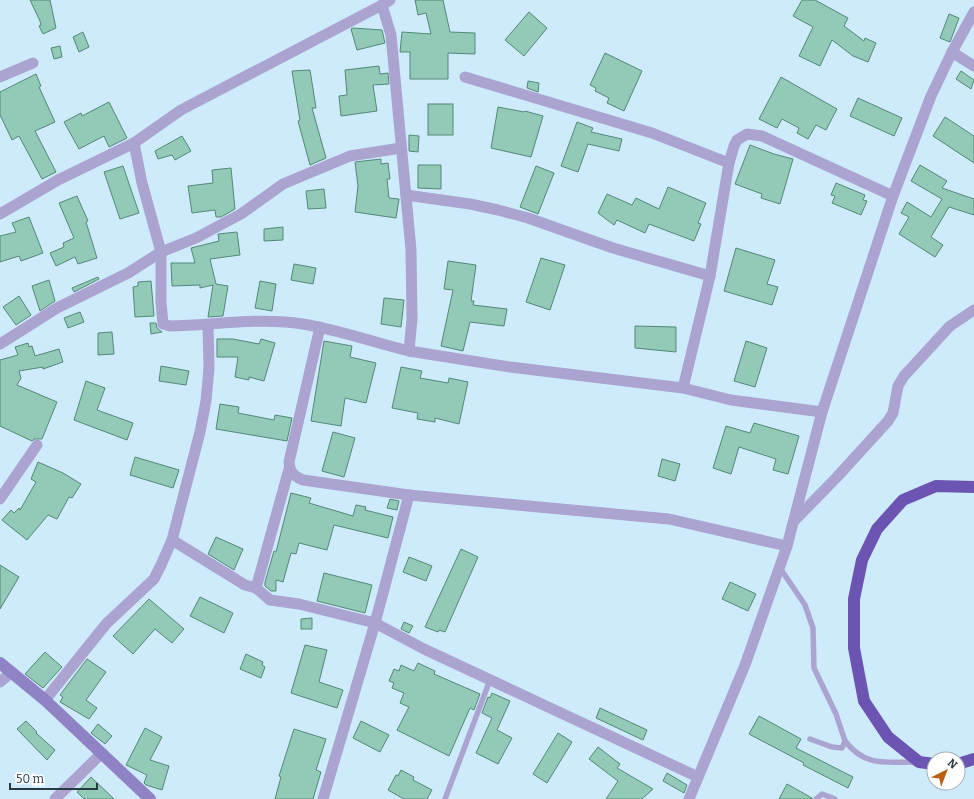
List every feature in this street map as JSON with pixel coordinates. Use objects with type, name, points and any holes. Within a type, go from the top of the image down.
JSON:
[{"type":"highway","points":[[926,763],[919,762],[888,737],[864,701],[854,648],[854,599],[862,560],[877,529],[903,500],[936,486],[974,487]]},
{"type":"street","points":[[0,214],[58,180],[134,143],[181,110],[386,3],[391,35],[402,148],[412,283],[409,352]]},
{"type":"street","points":[[689,799],[745,666],[780,568],[822,412],[894,196],[931,96],[952,52],[974,12]]},
{"type":"street","points":[[952,52],[974,66]]},
{"type":"street","points":[[0,77],[33,63]]},
{"type":"street","points":[[465,77],[652,132],[729,163]]},
{"type":"street","points":[[683,388],[710,276],[729,163],[737,140],[747,134],[762,136],[894,196]]},
{"type":"street","points":[[134,143],[142,183],[161,252],[161,302],[163,324],[170,326],[278,322],[320,328],[409,352],[510,367],[683,388],[731,400],[822,412]]},
{"type":"street","points":[[0,344],[57,308],[128,273],[161,252],[196,238],[228,221],[290,181],[350,156],[402,148]]},
{"type":"street","points":[[406,195],[470,204],[498,210],[528,218],[613,248],[710,276]]},
{"type":"street","points":[[793,521],[837,477],[888,421],[893,412],[900,381],[911,366],[950,326],[974,310]]},
{"type":"street","points":[[45,700],[106,624],[154,579],[172,540],[200,432],[206,401],[209,368],[208,325]]},
{"type":"street","points":[[320,328],[289,462],[292,474],[303,480],[410,495],[669,519],[787,546]]},
{"type":"street","points":[[0,499],[37,445]]},
{"type":"street","points":[[256,588],[290,469]]},
{"type":"street","points":[[323,799],[410,495]]},
{"type":"street","points":[[172,540],[246,585],[256,588],[270,600],[299,604],[374,623],[490,680],[698,777]]},
{"type":"street","points":[[0,663],[45,700],[150,799]]},
{"type":"street","points":[[0,682],[12,672]]},
{"type":"street","points":[[55,799],[102,753]]},
{"type":"lane","points":[[780,568],[807,611],[813,628],[814,668],[836,714],[846,741],[854,752],[866,759],[878,762],[919,762]]},
{"type":"lane","points":[[445,799],[490,680]]},
{"type":"lane","points":[[810,739],[842,748],[846,741]]},
{"type":"lane","points":[[816,799],[822,794],[835,799]]},
{"type":"building","points":[[30,0],[50,0],[56,28],[43,34],[39,26],[41,25],[40,21]]},
{"type":"building","points":[[415,0],[443,0],[450,32],[475,33],[475,54],[448,53],[448,79],[410,79],[410,52],[400,52],[402,32],[431,34],[426,13],[418,15]]},
{"type":"building","points":[[802,0],[815,0],[848,18],[844,26],[864,41],[865,38],[876,43],[868,62],[853,56],[832,40],[820,66],[799,56],[813,27],[793,16]]},
{"type":"building","points":[[529,12],[547,28],[524,56],[505,40]]},
{"type":"building","points":[[949,14],[959,18],[950,42],[940,38]]},
{"type":"building","points":[[351,29],[382,30],[385,43],[357,50]]},
{"type":"building","points":[[83,32],[89,47],[79,52],[73,37]]},
{"type":"building","points":[[60,46],[62,57],[54,59],[51,48]]},
{"type":"building","points":[[605,53],[642,71],[624,111],[607,103],[609,98],[595,91],[596,88],[590,85]]},
{"type":"building","points":[[379,66],[380,74],[388,73],[389,84],[373,85],[377,111],[341,116],[339,96],[347,95],[345,70]]},
{"type":"building","points":[[310,70],[316,108],[312,108],[326,158],[310,165],[298,121],[300,120],[292,71]]},
{"type":"building","points":[[961,71],[974,80],[971,89],[956,79]]},
{"type":"building","points":[[36,74],[41,86],[39,87],[55,122],[35,131],[56,172],[42,179],[19,136],[12,140],[0,115],[0,92]]},
{"type":"building","points":[[781,77],[837,109],[826,130],[816,125],[808,139],[797,133],[799,128],[782,119],[777,128],[759,119]]},
{"type":"building","points":[[528,81],[539,83],[538,92],[527,88]]},
{"type":"building","points":[[858,98],[902,118],[894,136],[850,116]]},
{"type":"building","points":[[109,102],[127,138],[109,147],[104,136],[79,149],[64,122],[81,113],[82,116]]},
{"type":"building","points":[[428,104],[453,104],[453,135],[428,135]]},
{"type":"building","points":[[498,107],[525,111],[543,116],[531,157],[491,148]]},
{"type":"building","points":[[945,117],[974,136],[974,163],[933,136]]},
{"type":"building","points":[[577,122],[593,128],[591,132],[622,139],[619,151],[588,144],[578,172],[561,166]]},
{"type":"building","points":[[409,135],[419,136],[418,152],[409,151]]},
{"type":"building","points":[[182,136],[191,151],[175,160],[172,155],[158,159],[155,151]]},
{"type":"building","points":[[750,145],[793,159],[780,204],[761,198],[762,194],[735,184]]},
{"type":"building","points":[[381,159],[381,164],[388,163],[390,179],[387,179],[389,198],[399,199],[396,218],[355,212],[358,186],[355,162]]},
{"type":"building","points":[[418,165],[441,165],[441,189],[418,188]]},
{"type":"building","points":[[920,165],[947,181],[942,188],[974,199],[974,215],[949,207],[931,237],[943,245],[935,257],[899,234],[909,217],[901,213],[907,202],[931,217],[942,199],[911,181]]},
{"type":"building","points":[[123,166],[139,213],[120,219],[104,172]]},
{"type":"building","points":[[536,166],[554,173],[538,214],[520,207]]},
{"type":"building","points":[[231,168],[235,209],[221,217],[216,217],[215,210],[192,213],[188,186],[213,183],[212,170]]},
{"type":"building","points":[[836,183],[865,195],[863,200],[867,201],[861,215],[832,203],[835,196],[831,195]]},
{"type":"building","points":[[668,187],[706,203],[698,223],[701,224],[694,241],[649,224],[645,233],[617,220],[614,225],[598,213],[607,194],[632,205],[636,198],[659,209]]},
{"type":"building","points":[[324,189],[326,208],[308,209],[306,191]]},
{"type":"building","points":[[77,196],[88,221],[86,222],[97,258],[78,264],[75,257],[56,266],[50,253],[64,247],[63,243],[74,238],[59,203]]},
{"type":"building","points":[[29,217],[43,253],[21,261],[19,256],[0,262],[0,236],[16,232],[12,223]]},
{"type":"building","points":[[283,227],[283,240],[264,241],[264,229]]},
{"type":"building","points":[[237,232],[240,255],[210,259],[216,284],[228,286],[223,316],[208,317],[213,285],[200,288],[200,285],[172,286],[171,263],[195,263],[191,248],[219,241],[218,234]]},
{"type":"building","points":[[736,248],[775,260],[767,284],[778,287],[772,305],[724,291]]},
{"type":"building","points":[[541,258],[565,265],[550,310],[526,302]]},
{"type":"building","points":[[448,261],[476,265],[471,301],[474,301],[473,305],[507,309],[504,326],[470,322],[463,351],[441,346],[453,290],[444,289]]},
{"type":"building","points":[[294,264],[316,268],[313,284],[291,280]]},
{"type":"building","points":[[98,277],[99,279],[74,292],[72,288]]},
{"type":"building","points":[[49,280],[55,301],[40,311],[32,286]]},
{"type":"building","points":[[151,281],[154,316],[135,317],[133,287],[138,286],[138,282]]},
{"type":"building","points":[[260,281],[276,284],[272,311],[255,308]]},
{"type":"building","points":[[19,296],[31,315],[16,325],[3,307]]},
{"type":"building","points":[[384,298],[404,300],[401,327],[381,324]]},
{"type":"building","points":[[80,312],[84,322],[68,328],[64,318]]},
{"type":"building","points":[[150,323],[156,323],[157,328],[162,332],[151,334]]},
{"type":"building","points":[[635,326],[676,327],[676,352],[635,348]]},
{"type":"building","points":[[112,332],[114,354],[98,355],[98,333]]},
{"type":"building","points":[[217,339],[233,339],[259,344],[261,339],[275,343],[264,381],[249,377],[249,380],[235,377],[238,357],[217,357]]},
{"type":"building","points":[[324,341],[352,346],[350,357],[376,363],[366,403],[345,398],[341,426],[311,421]]},
{"type":"building","points":[[746,341],[767,348],[755,387],[734,381]]},
{"type":"building","points":[[28,343],[29,347],[32,346],[35,356],[59,349],[63,362],[43,369],[43,367],[19,371],[21,378],[17,385],[57,402],[42,439],[34,439],[32,441],[0,426],[0,360],[18,355],[15,347]]},
{"type":"building","points":[[161,366],[189,371],[186,385],[159,381]]},
{"type":"building","points":[[401,367],[422,371],[420,378],[448,383],[449,378],[468,382],[459,424],[435,418],[435,422],[417,419],[418,413],[392,408]]},
{"type":"building","points":[[86,381],[105,388],[97,410],[133,423],[127,440],[74,420]]},
{"type":"building","points":[[220,404],[239,407],[238,413],[274,420],[275,415],[292,418],[287,441],[216,429]]},
{"type":"building","points":[[754,423],[799,436],[788,474],[773,470],[776,459],[739,447],[731,474],[713,468],[726,426],[750,433]]},
{"type":"building","points":[[333,432],[355,438],[344,477],[322,471]]},
{"type":"building","points":[[135,457],[179,470],[173,488],[130,475]]},
{"type":"building","points":[[662,459],[680,464],[675,481],[658,476]]},
{"type":"building","points":[[38,462],[63,473],[81,484],[72,498],[69,497],[57,519],[48,515],[27,540],[2,520],[11,510],[14,513],[19,508],[20,510],[36,482],[31,479]]},
{"type":"building","points":[[291,493],[311,498],[309,503],[353,516],[356,505],[366,507],[365,510],[393,517],[388,538],[334,525],[327,550],[299,543],[296,554],[291,553],[283,582],[276,580],[276,591],[271,591],[265,586],[265,582],[274,551],[276,552]]},
{"type":"building","points":[[390,499],[399,501],[397,510],[387,508]]},
{"type":"building","points":[[216,537],[243,549],[234,570],[208,554]]},
{"type":"building","points":[[461,549],[478,557],[445,632],[439,630],[438,632],[425,627]]},
{"type":"building","points":[[409,557],[432,566],[426,581],[403,572]]},
{"type":"building","points":[[0,565],[19,577],[0,609]]},
{"type":"building","points":[[324,573],[372,585],[365,613],[317,601]]},
{"type":"building","points":[[730,582],[756,594],[748,611],[722,599]]},
{"type":"building","points":[[200,597],[233,613],[224,633],[190,616]]},
{"type":"building","points":[[149,599],[184,629],[172,643],[155,629],[133,654],[113,636]]},
{"type":"building","points":[[312,618],[312,629],[301,629],[301,619]]},
{"type":"building","points":[[404,622],[413,626],[409,633],[401,629]]},
{"type":"building","points":[[305,645],[327,650],[319,682],[343,690],[337,708],[291,693]]},
{"type":"building","points":[[45,652],[62,667],[43,688],[25,674]]},
{"type":"building","points":[[246,654],[263,662],[262,665],[265,667],[261,678],[240,669]]},
{"type":"building","points":[[87,659],[106,672],[86,700],[97,708],[89,719],[60,702],[63,697],[60,695]]},
{"type":"building","points":[[418,663],[435,671],[434,674],[480,694],[474,710],[470,708],[449,756],[397,730],[409,707],[400,703],[404,693],[392,688],[394,683],[389,681],[394,669],[399,671],[401,665],[414,671]]},
{"type":"building","points":[[492,693],[510,701],[497,730],[512,738],[498,764],[476,753],[492,718],[482,713],[488,697],[490,698]]},
{"type":"building","points":[[600,708],[647,730],[643,740],[596,718]]},
{"type":"building","points":[[759,716],[801,739],[796,748],[853,777],[848,788],[803,765],[804,763],[749,734]]},
{"type":"building","points":[[26,721],[37,732],[36,733],[55,750],[47,760],[17,729]]},
{"type":"building","points":[[361,721],[389,735],[380,752],[353,738]]},
{"type":"building","points":[[98,724],[112,736],[105,744],[91,733]]},
{"type":"building","points":[[145,728],[162,737],[150,760],[169,766],[162,790],[146,785],[144,783],[147,775],[126,765]]},
{"type":"building","points":[[294,729],[326,739],[316,770],[321,772],[313,799],[275,799],[281,777],[279,776]]},
{"type":"building","points":[[558,733],[572,742],[547,783],[533,774]]},
{"type":"building","points":[[598,747],[620,764],[617,768],[653,789],[642,799],[606,799],[618,781],[589,759]]},
{"type":"building","points":[[401,770],[414,777],[413,780],[432,790],[427,799],[404,799],[388,790],[396,775],[398,776]]},
{"type":"building","points":[[667,773],[687,785],[684,793],[663,781]]},
{"type":"building","points":[[91,777],[114,799],[84,799],[77,792]]},
{"type":"building","points":[[787,784],[812,798],[812,799],[779,799]]}]
